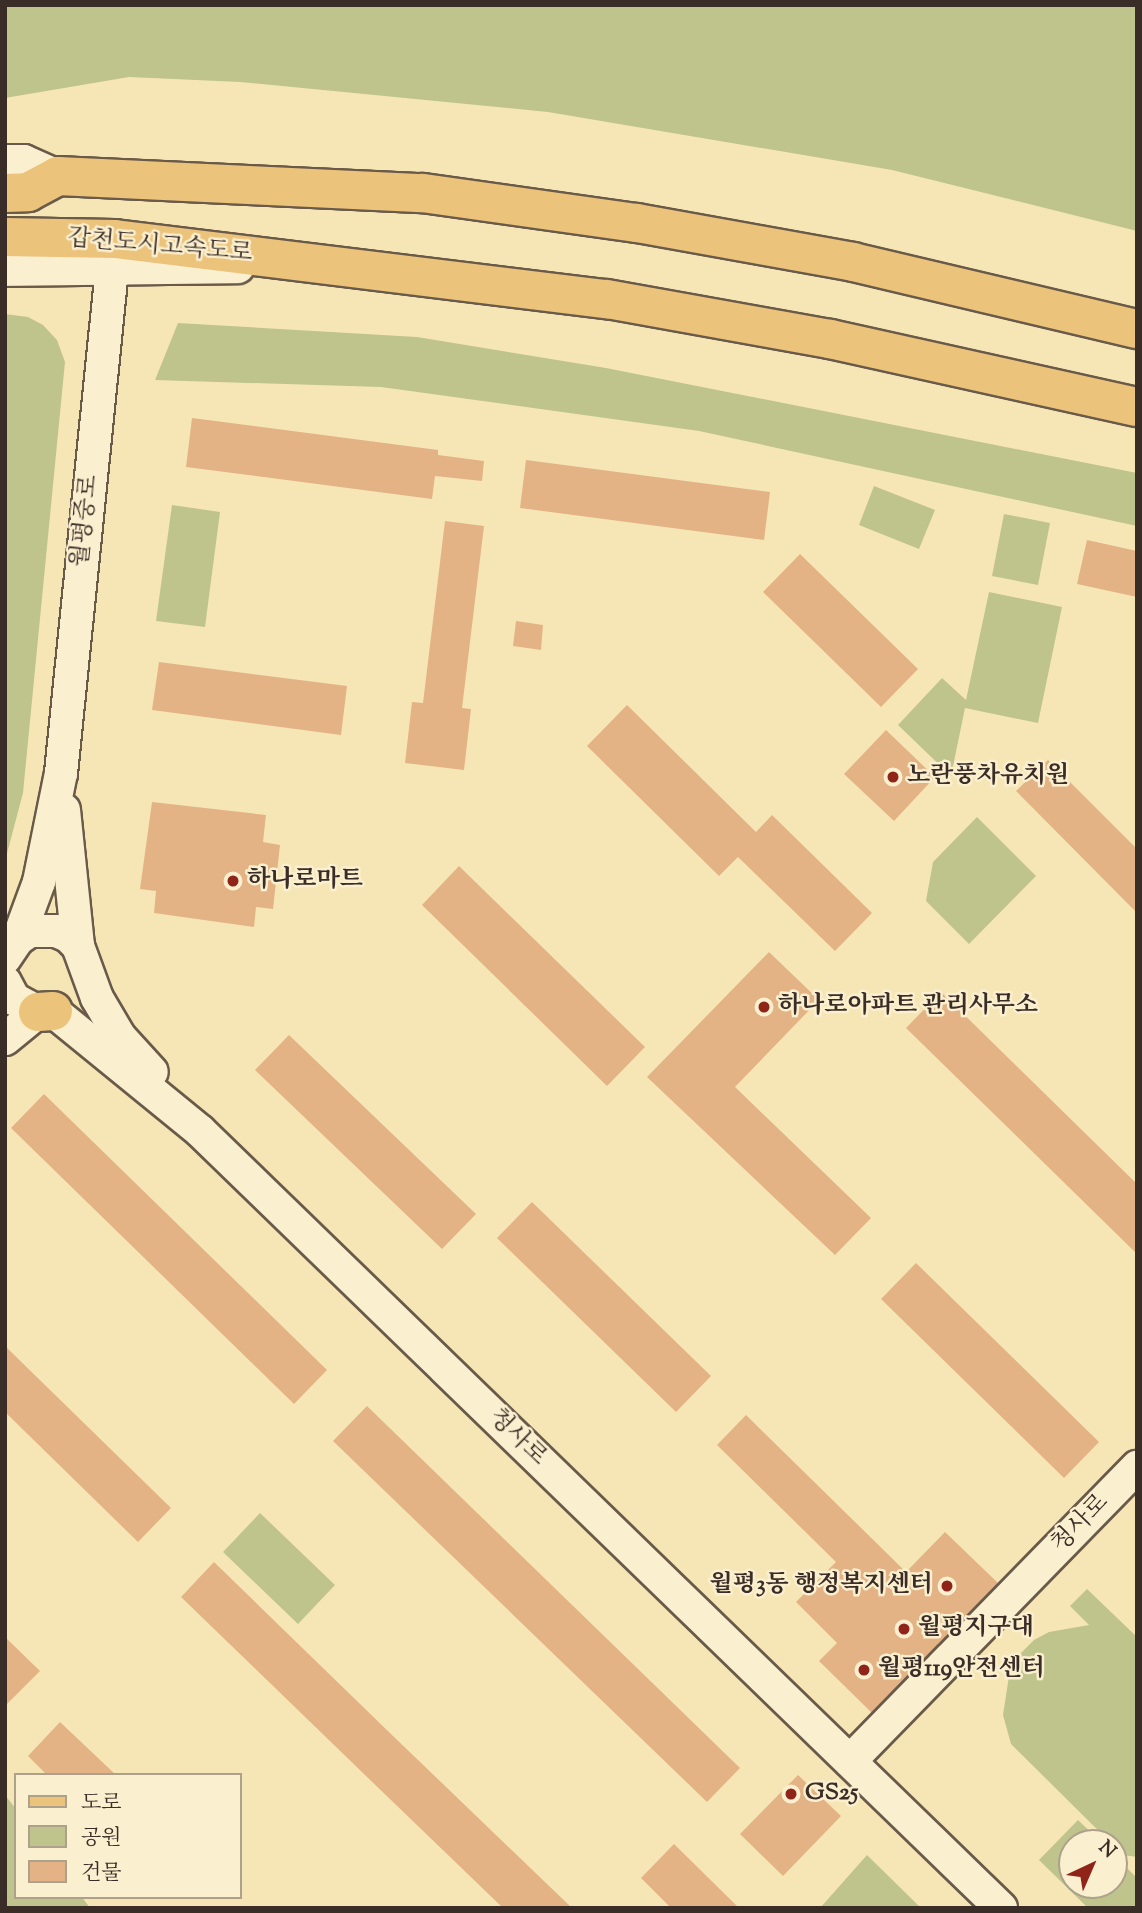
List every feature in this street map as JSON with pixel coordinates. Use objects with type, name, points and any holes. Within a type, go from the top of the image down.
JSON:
[{"type":"main road","points":[[5,193],[28,192],[58,176],[423,193],[597,218],[853,262],[1137,329]]},
{"type":"main road","name":"갑천도시고속도로","points":[[5,237],[115,239],[313,262],[717,317],[1137,407]]},
{"type":"street","points":[[5,161],[24,161],[58,176]]},
{"type":"street","points":[[5,270],[112,270],[313,262]]},
{"type":"street","name":"월평중로","points":[[61,773],[112,270]]},
{"type":"street","points":[[12,948],[39,882],[61,773]]},
{"type":"street","points":[[5,1040],[46,1012],[76,997],[82,959],[61,773]]},
{"type":"street","points":[[12,948],[30,932],[56,930],[82,959],[120,1037],[184,1116]]},
{"type":"street","points":[[5,982],[14,999],[46,1012],[184,1116]]},
{"type":"street","name":"청사로","points":[[184,1116],[1001,1908]]},
{"type":"street","name":"청사로","points":[[850,1761],[1137,1467]]},
{"type":"green space","points":[[5,5],[1137,5],[1137,231],[892,170],[548,112],[240,82],[129,77],[5,98]]},
{"type":"green space","points":[[5,314],[28,317],[43,325],[57,340],[65,362],[23,793],[5,861]]},
{"type":"green space","points":[[178,323],[417,337],[606,368],[1137,473],[1137,526],[699,431],[381,387],[155,380]]},
{"type":"green space","points":[[874,486],[935,510],[919,549],[859,525]]},
{"type":"green space","points":[[172,505],[220,512],[205,627],[156,621]]},
{"type":"green space","points":[[1004,514],[1050,523],[1038,585],[992,576]]},
{"type":"green space","points":[[989,592],[1062,607],[1038,723],[965,708],[951,776],[898,725],[942,678],[966,700]]},
{"type":"green space","points":[[977,817],[1036,876],[969,944],[926,901],[933,862]]},
{"type":"green space","points":[[260,1513],[335,1585],[298,1624],[223,1552]]},
{"type":"green space","points":[[1087,1589],[1137,1637],[1137,1857],[1128,1856],[1128,1829],[1097,1829],[1011,1744],[1003,1715],[1011,1663],[1034,1640],[1049,1632],[1089,1625],[1070,1606]]},
{"type":"green space","points":[[5,1795],[14,1806],[14,1899],[83,1899],[90,1908],[5,1908]]},
{"type":"green space","points":[[1078,1820],[1087,1829],[1069,1829]]},
{"type":"green space","points":[[1058,1841],[1058,1879],[1039,1860]]},
{"type":"green space","points":[[867,1855],[921,1908],[820,1908]]},
{"type":"green space","points":[[1128,1869],[1137,1878],[1137,1908],[1088,1908],[1079,1899],[1128,1899]]},
{"type":"building","points":[[192,418],[438,450],[438,455],[484,461],[482,481],[435,476],[432,499],[186,467]]},
{"type":"building","points":[[526,460],[770,492],[764,540],[520,508]]},
{"type":"building","points":[[445,521],[484,526],[462,708],[471,709],[464,770],[405,763],[412,702],[423,703]]},
{"type":"building","points":[[1087,540],[1137,551],[1137,597],[1077,584]]},
{"type":"building","points":[[800,554],[918,669],[881,707],[763,592]]},
{"type":"building","points":[[516,621],[543,625],[541,650],[513,646]]},
{"type":"building","points":[[159,662],[347,686],[341,735],[152,710]]},
{"type":"building","points":[[627,705],[756,832],[772,815],[872,913],[835,951],[738,857],[719,876],[587,746]]},
{"type":"building","points":[[886,730],[935,777],[894,821],[844,774]]},
{"type":"building","points":[[1048,760],[1137,849],[1137,913],[1016,791]]},
{"type":"building","points":[[152,802],[266,815],[263,842],[280,845],[273,909],[256,907],[254,927],[154,913],[156,891],[140,889]]},
{"type":"building","points":[[459,866],[645,1047],[607,1086],[422,905]]},
{"type":"building","points":[[769,952],[819,1000],[735,1087],[871,1218],[835,1255],[647,1077]]},
{"type":"building","points":[[941,992],[1137,1184],[1137,1254],[906,1028]]},
{"type":"building","points":[[289,1035],[476,1214],[442,1249],[255,1070]]},
{"type":"building","points":[[44,1094],[327,1370],[294,1404],[11,1128]]},
{"type":"building","points":[[532,1202],[711,1376],[676,1412],[497,1238]]},
{"type":"building","points":[[916,1263],[1099,1442],[1064,1478],[881,1299]]},
{"type":"building","points":[[5,1346],[171,1508],[138,1542],[5,1412]]},
{"type":"building","points":[[367,1406],[740,1768],[707,1802],[333,1441]]},
{"type":"building","points":[[746,1415],[906,1572],[945,1532],[998,1583],[872,1713],[819,1661],[837,1643],[796,1602],[836,1562],[717,1445]]},
{"type":"building","points":[[214,1562],[572,1908],[503,1908],[365,1775],[181,1597]]},
{"type":"building","points":[[5,1637],[40,1671],[5,1706]]},
{"type":"building","points":[[60,1722],[114,1773],[45,1773],[28,1756]]},
{"type":"building","points":[[798,1775],[841,1816],[783,1876],[740,1834]]},
{"type":"building","points":[[674,1844],[739,1908],[671,1908],[641,1878]]},
{"type":"place","name":"노란풍차유치원","points":[[893,777]]},
{"type":"place","name":"하나로마트","points":[[233,881]]},
{"type":"place","name":"하나로아파트 관리사무소","points":[[764,1007]]},
{"type":"place","name":"월평3동 행정복지센터","points":[[947,1586]]},
{"type":"place","name":"월평지구대","points":[[904,1629]]},
{"type":"place","name":"월평119안전센터","points":[[864,1670]]},
{"type":"place","name":"GS25","points":[[791,1794]]}]
